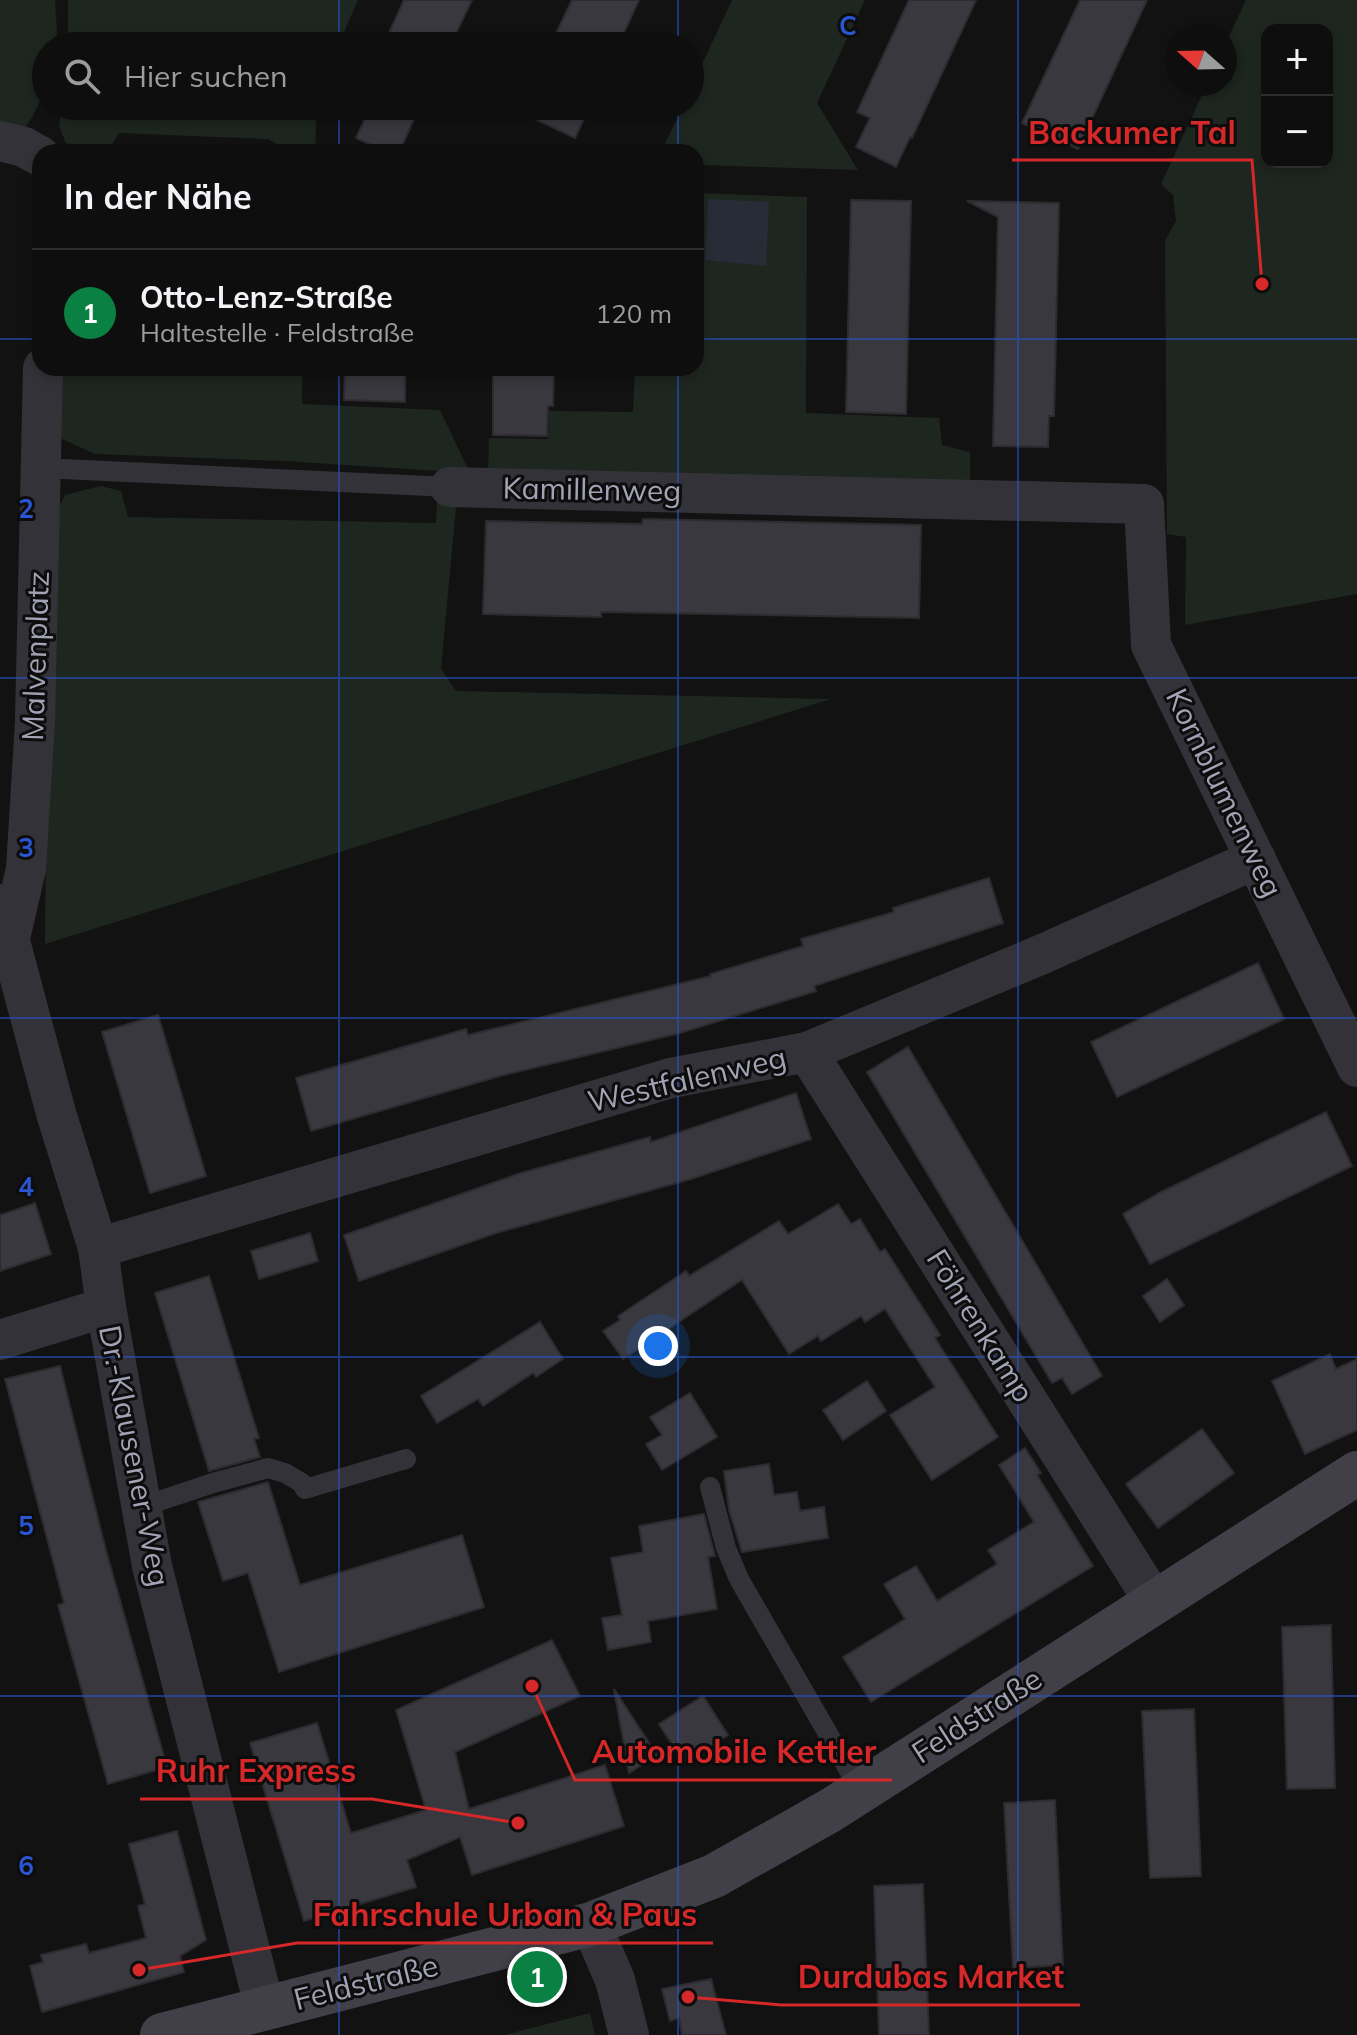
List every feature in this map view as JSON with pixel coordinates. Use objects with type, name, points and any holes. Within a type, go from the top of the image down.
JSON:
[{"type":"main road","name":"Feldstraße","points":[[162,2035],[591,1924],[714,1876],[861,1791],[1357,1473]]},
{"type":"street","points":[[0,141],[32,152]]},
{"type":"street","name":"Malvenplatz","points":[[5,923],[27,854],[35,721],[43,376]]},
{"type":"street","name":"Kamillenweg","points":[[450,487],[1144,504]]},
{"type":"street","name":"Kornblumenweg","points":[[1144,504],[1151,645],[1357,1067]]},
{"type":"street","name":"Westfalenweg","points":[[98,1248],[671,1078],[807,1052],[1024,963],[1256,859]]},
{"type":"street","name":"Dr.-Klausener-Weg","points":[[5,923],[56,1113],[98,1248],[152,1566],[265,2009]]},
{"type":"street","name":"Föhrenkamp","points":[[807,1052],[1154,1601]]},
{"type":"street","points":[[0,1340],[106,1307]]},
{"type":"street","points":[[591,1924],[615,1980],[629,2035]]},
{"type":"lane","name":"Kamillenweg","points":[[41,468],[450,487]]},
{"type":"lane","points":[[141,1507],[268,1468],[285,1473],[302,1483],[305,1489],[406,1459]]},
{"type":"lane","points":[[710,1487],[726,1548],[739,1579],[861,1791]]},
{"type":"shaded area","points":[[0,0],[55,0],[57,32],[32,32],[32,116],[26,127],[0,126]]},
{"type":"shaded area","points":[[68,0],[358,0],[344,32],[68,32]]},
{"type":"shaded area","points":[[732,0],[865,0],[817,103],[858,170],[704,165],[704,144],[665,144],[676,120],[704,120],[704,60]]},
{"type":"shaded area","points":[[1246,0],[1357,0],[1357,594],[1185,625],[1186,537],[1167,534],[1165,241],[1176,221],[1173,195],[1161,184],[1201,96],[1237,96],[1235,24]]},
{"type":"shaded area","points":[[60,120],[316,120],[315,144],[119,133],[113,144],[69,144],[66,143],[59,126]]},
{"type":"shaded area","points":[[704,193],[807,197],[806,413],[939,418],[942,445],[970,452],[970,484],[488,474],[489,438],[548,439],[549,411],[633,412],[635,376],[704,376]]},
{"type":"shaded area","points":[[708,199],[769,202],[766,266],[705,260]]},
{"type":"shaded area","points":[[56,376],[302,376],[302,404],[440,410],[470,473],[284,461],[95,454],[62,439],[54,416]]},
{"type":"shaded area","points":[[101,486],[121,491],[128,517],[436,523],[437,498],[457,496],[441,669],[456,691],[831,699],[45,944],[49,526],[65,495]]},
{"type":"shaded area","points":[[590,2013],[595,2035],[504,2035]]},
{"type":"building","points":[[404,0],[472,0],[457,32],[389,32]]},
{"type":"building","points":[[572,0],[639,0],[624,32],[557,32]]},
{"type":"building","points":[[909,0],[976,0],[896,167],[856,147],[870,118],[857,112]]},
{"type":"building","points":[[1080,0],[1147,0],[1078,149],[1022,123]]},
{"type":"building","points":[[364,120],[414,120],[403,144],[369,144],[356,138]]},
{"type":"building","points":[[537,120],[583,120],[575,138]]},
{"type":"building","points":[[851,200],[911,201],[906,414],[846,412]]},
{"type":"building","points":[[967,201],[1059,203],[1054,416],[1049,416],[1048,447],[993,446],[998,217]]},
{"type":"building","points":[[345,376],[405,376],[405,402],[344,400]]},
{"type":"building","points":[[493,376],[554,376],[553,406],[548,406],[547,436],[493,435]]},
{"type":"building","points":[[643,519],[921,525],[919,618],[601,612],[601,617],[483,614],[486,521],[642,524]]},
{"type":"building","points":[[989,878],[1003,923],[814,986],[816,991],[680,1033],[500,1076],[311,1131],[296,1078],[466,1029],[468,1035],[711,976],[803,946],[801,939],[894,912],[893,908]]},
{"type":"building","points":[[1258,963],[1284,1019],[1117,1097],[1091,1042]]},
{"type":"building","points":[[158,1015],[206,1176],[150,1193],[102,1032]]},
{"type":"building","points":[[908,1047],[1102,1376],[1072,1394],[1062,1378],[1052,1383],[867,1072]]},
{"type":"building","points":[[796,1093],[811,1139],[691,1179],[496,1233],[359,1281],[344,1235],[521,1173],[650,1137],[651,1142]]},
{"type":"building","points":[[1326,1112],[1352,1166],[1150,1264],[1123,1214],[1161,1192]]},
{"type":"building","points":[[35,1203],[51,1254],[0,1271],[0,1215]]},
{"type":"building","points":[[838,1204],[851,1224],[860,1219],[880,1252],[885,1249],[940,1335],[935,1338],[998,1437],[932,1480],[890,1415],[935,1387],[885,1309],[865,1322],[861,1316],[821,1341],[818,1336],[789,1354],[742,1280],[623,1359],[603,1331],[620,1320],[618,1316],[686,1271],[689,1276],[779,1221],[788,1234]]},
{"type":"building","points":[[310,1233],[318,1261],[259,1279],[251,1251]]},
{"type":"building","points":[[209,1276],[259,1438],[254,1439],[260,1457],[209,1471],[155,1293]]},
{"type":"building","points":[[1167,1279],[1184,1305],[1160,1322],[1143,1296]]},
{"type":"building","points":[[540,1322],[563,1359],[536,1377],[533,1373],[483,1406],[478,1399],[437,1423],[421,1396]]},
{"type":"building","points":[[1330,1354],[1336,1369],[1357,1359],[1357,1430],[1305,1454],[1272,1381]]},
{"type":"building","points":[[60,1366],[105,1547],[167,1767],[108,1784],[58,1605],[64,1603],[5,1379]]},
{"type":"building","points":[[867,1381],[886,1411],[843,1440],[823,1410]]},
{"type":"building","points":[[690,1393],[717,1437],[662,1470],[646,1444],[662,1435],[650,1417]]},
{"type":"building","points":[[1202,1429],[1234,1473],[1158,1528],[1126,1484]]},
{"type":"building","points":[[1025,1448],[1041,1473],[1037,1475],[1093,1566],[871,1702],[843,1657],[905,1619],[884,1584],[916,1566],[937,1601],[997,1564],[988,1550],[1034,1522],[999,1465]]},
{"type":"building","points":[[769,1464],[774,1495],[797,1492],[800,1511],[824,1507],[828,1538],[742,1552],[729,1510],[724,1471]]},
{"type":"building","points":[[268,1482],[300,1585],[462,1535],[484,1607],[279,1672],[248,1573],[223,1581],[198,1502]]},
{"type":"building","points":[[704,1514],[715,1556],[708,1557],[717,1609],[648,1621],[651,1642],[608,1650],[602,1618],[622,1615],[611,1558],[643,1552],[639,1526]]},
{"type":"building","points":[[1331,1625],[1335,1788],[1287,1789],[1282,1627]]},
{"type":"building","points":[[552,1640],[580,1696],[455,1752],[469,1809],[605,1765],[624,1826],[472,1875],[460,1837],[407,1860],[416,1887],[304,1921],[250,1743],[317,1723],[351,1833],[426,1810],[396,1710]]},
{"type":"building","points":[[614,1689],[657,1755],[629,1773]]},
{"type":"building","points":[[703,1696],[728,1735],[684,1763],[659,1724]]},
{"type":"building","points":[[1194,1709],[1201,1876],[1150,1878],[1142,1711]]},
{"type":"building","points":[[1055,1800],[1063,1965],[1013,1968],[1004,1803]]},
{"type":"building","points":[[177,1831],[206,1940],[180,1956],[184,1972],[42,2012],[30,1966],[43,1962],[41,1955],[86,1944],[89,1953],[146,1938],[138,1906],[145,1904],[129,1844]]},
{"type":"building","points":[[923,1884],[929,2035],[879,2035],[874,1886]]},
{"type":"building","points":[[711,1979],[726,2035],[682,2035],[679,2018],[670,2021],[662,1989]]},
{"type":"place","name":"Backumer Tal","points":[[1262,284]]},
{"type":"place","name":"Automobile Kettler","points":[[532,1686]]},
{"type":"place","name":"Ruhr Express","points":[[518,1823]]},
{"type":"place","name":"Fahrschule Urban & Paus","points":[[139,1970]]},
{"type":"place","name":"Otto-Lenz-Straße","points":[[537,1977]]},
{"type":"place","name":"Durdubas Market","points":[[688,1997]]}]
